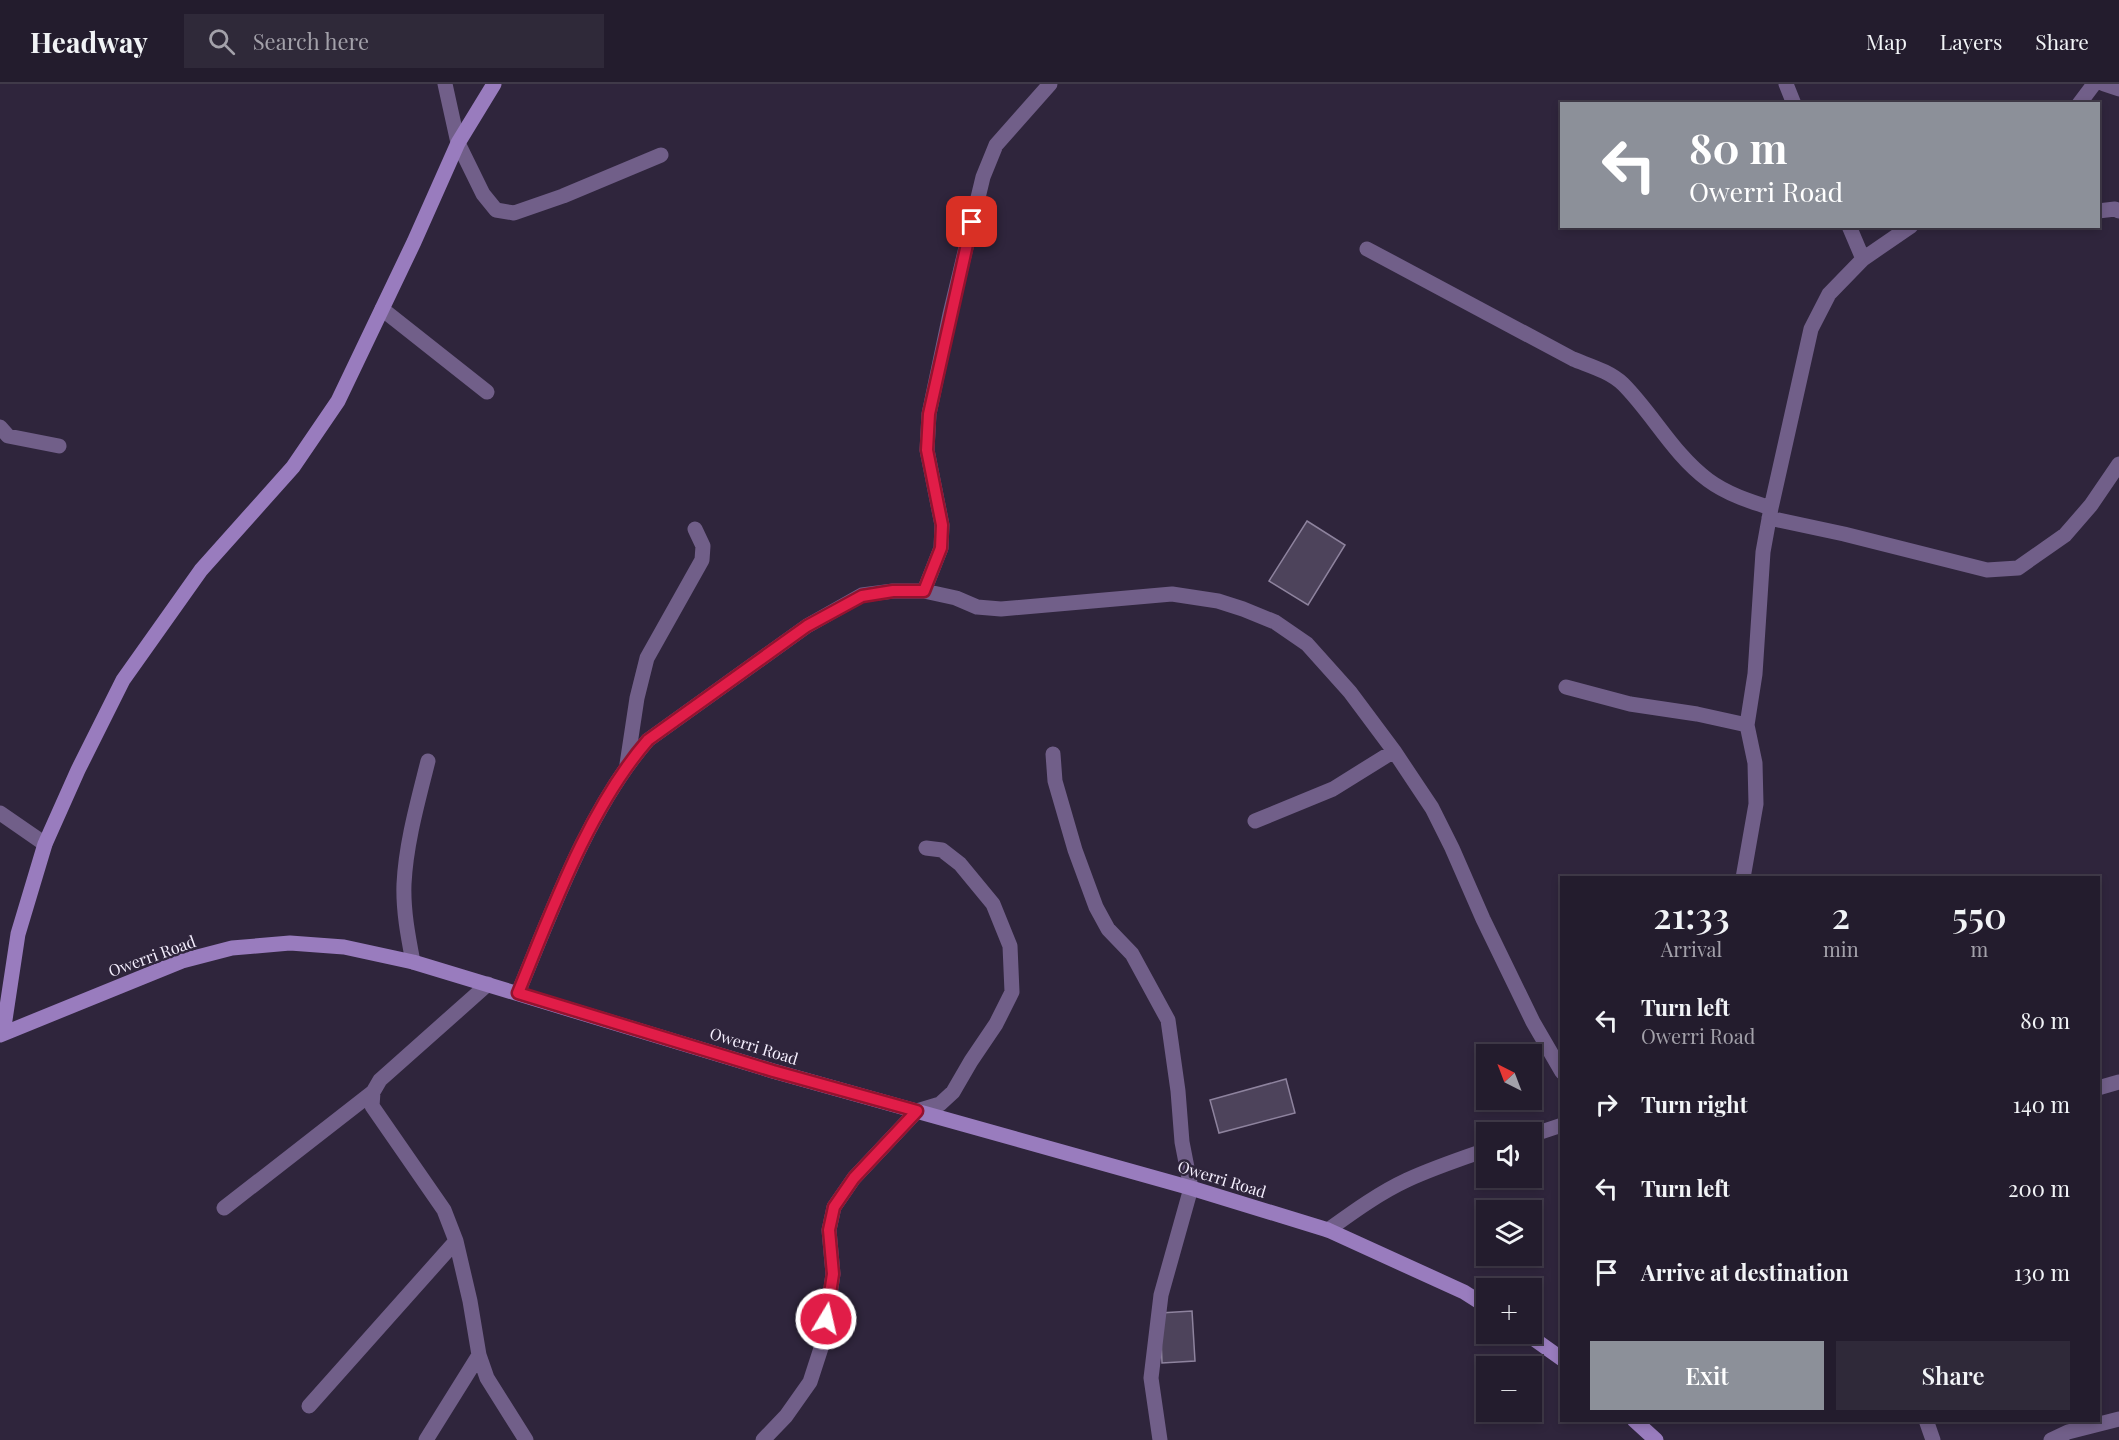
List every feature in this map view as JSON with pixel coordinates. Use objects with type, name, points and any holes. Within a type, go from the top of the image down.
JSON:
[{"type":"main road","points":[[2,1034],[18,934],[45,843],[123,680],[201,570],[293,467],[338,400],[458,143],[494,84]]},
{"type":"main road","name":"Owerri Road","points":[[2,1034],[182,961],[232,948],[290,943],[344,947],[413,962],[773,1071],[1191,1188],[1328,1230],[1464,1292],[1476,1300]]},
{"type":"main road","points":[[1541,1344],[1560,1358]]},
{"type":"main road","points":[[1636,1422],[1656,1440]]},
{"type":"street","points":[[445,84],[458,143],[483,194],[496,210],[514,213],[563,196],[661,155]]},
{"type":"street","points":[[924,591],[941,548],[942,525],[927,450],[929,414],[983,177],[996,145],[1050,84]]},
{"type":"street","points":[[1786,84],[1793,102]]},
{"type":"street","points":[[2080,102],[2094,84]]},
{"type":"street","points":[[2104,84],[2119,89]]},
{"type":"street","points":[[2100,211],[2115,209],[2119,211]]},
{"type":"street","points":[[1850,228],[1863,259]]},
{"type":"street","points":[[1743,876],[1756,804],[1755,763],[1747,725],[1755,674],[1763,552],[1811,329],[1829,294],[1863,259],[1908,228]]},
{"type":"street","points":[[1367,249],[1622,383],[1684,459],[1708,480],[1728,493],[1770,513],[1987,570],[2018,568],[2065,535],[2091,506],[2119,464]]},
{"type":"street","points":[[382,309],[487,392]]},
{"type":"street","points":[[0,427],[9,436],[59,446]]},
{"type":"street","points":[[627,764],[637,699],[647,658],[702,560],[703,546],[695,529]]},
{"type":"street","points":[[518,993],[550,915],[591,827],[627,764],[648,740],[807,626],[862,596],[893,591],[924,591],[956,597],[977,607],[1001,609],[1172,594],[1218,601],[1275,622],[1307,644],[1350,692],[1394,751],[1432,808],[1528,1012],[1560,1068]]},
{"type":"street","points":[[1566,687],[1630,704],[1697,714],[1747,725]]},
{"type":"street","points":[[1256,821],[1333,789],[1394,751]]},
{"type":"street","points":[[1053,754],[1054,781],[1095,907],[1108,928],[1132,954],[1168,1020],[1178,1091],[1182,1142],[1191,1188],[1161,1295],[1151,1378],[1160,1440]]},
{"type":"street","points":[[413,962],[406,928],[404,884],[413,820],[428,761]]},
{"type":"street","points":[[0,813],[45,843]]},
{"type":"street","points":[[763,1440],[786,1416],[810,1382],[823,1342],[833,1274],[829,1230],[834,1207],[854,1178],[917,1111],[940,1104],[953,1092],[970,1061],[996,1024],[1012,992],[1010,946],[993,904],[960,864],[942,850],[926,848]]},
{"type":"street","points":[[224,1208],[373,1092],[380,1080],[488,984]]},
{"type":"street","points":[[2100,1087],[2119,1082]]},
{"type":"street","points":[[373,1092],[372,1106],[444,1210],[456,1241],[470,1301],[479,1355],[487,1378],[526,1440]]},
{"type":"street","points":[[1542,1132],[1560,1126]]},
{"type":"street","points":[[1328,1230],[1369,1201],[1407,1180],[1476,1154]]},
{"type":"street","points":[[309,1406],[456,1241]]},
{"type":"street","points":[[426,1440],[479,1355]]},
{"type":"street","points":[[2051,1440],[2068,1432],[2119,1419]]},
{"type":"street","points":[[1927,1422],[1933,1440]]},
{"type":"building","points":[[1307,521],[1345,545],[1308,605],[1269,581]]},
{"type":"building","points":[[1286,1079],[1295,1113],[1219,1133],[1210,1100]]},
{"type":"building","points":[[1192,1311],[1195,1361],[1162,1363],[1160,1313]]},
{"type":"route","points":[[826,1319],[833,1274],[829,1230],[834,1207],[854,1178],[917,1111],[773,1071],[518,993],[550,915],[591,827],[627,764],[648,740],[807,626],[862,596],[893,591],[924,591],[941,548],[942,525],[927,450],[929,414],[972,222]]}]
